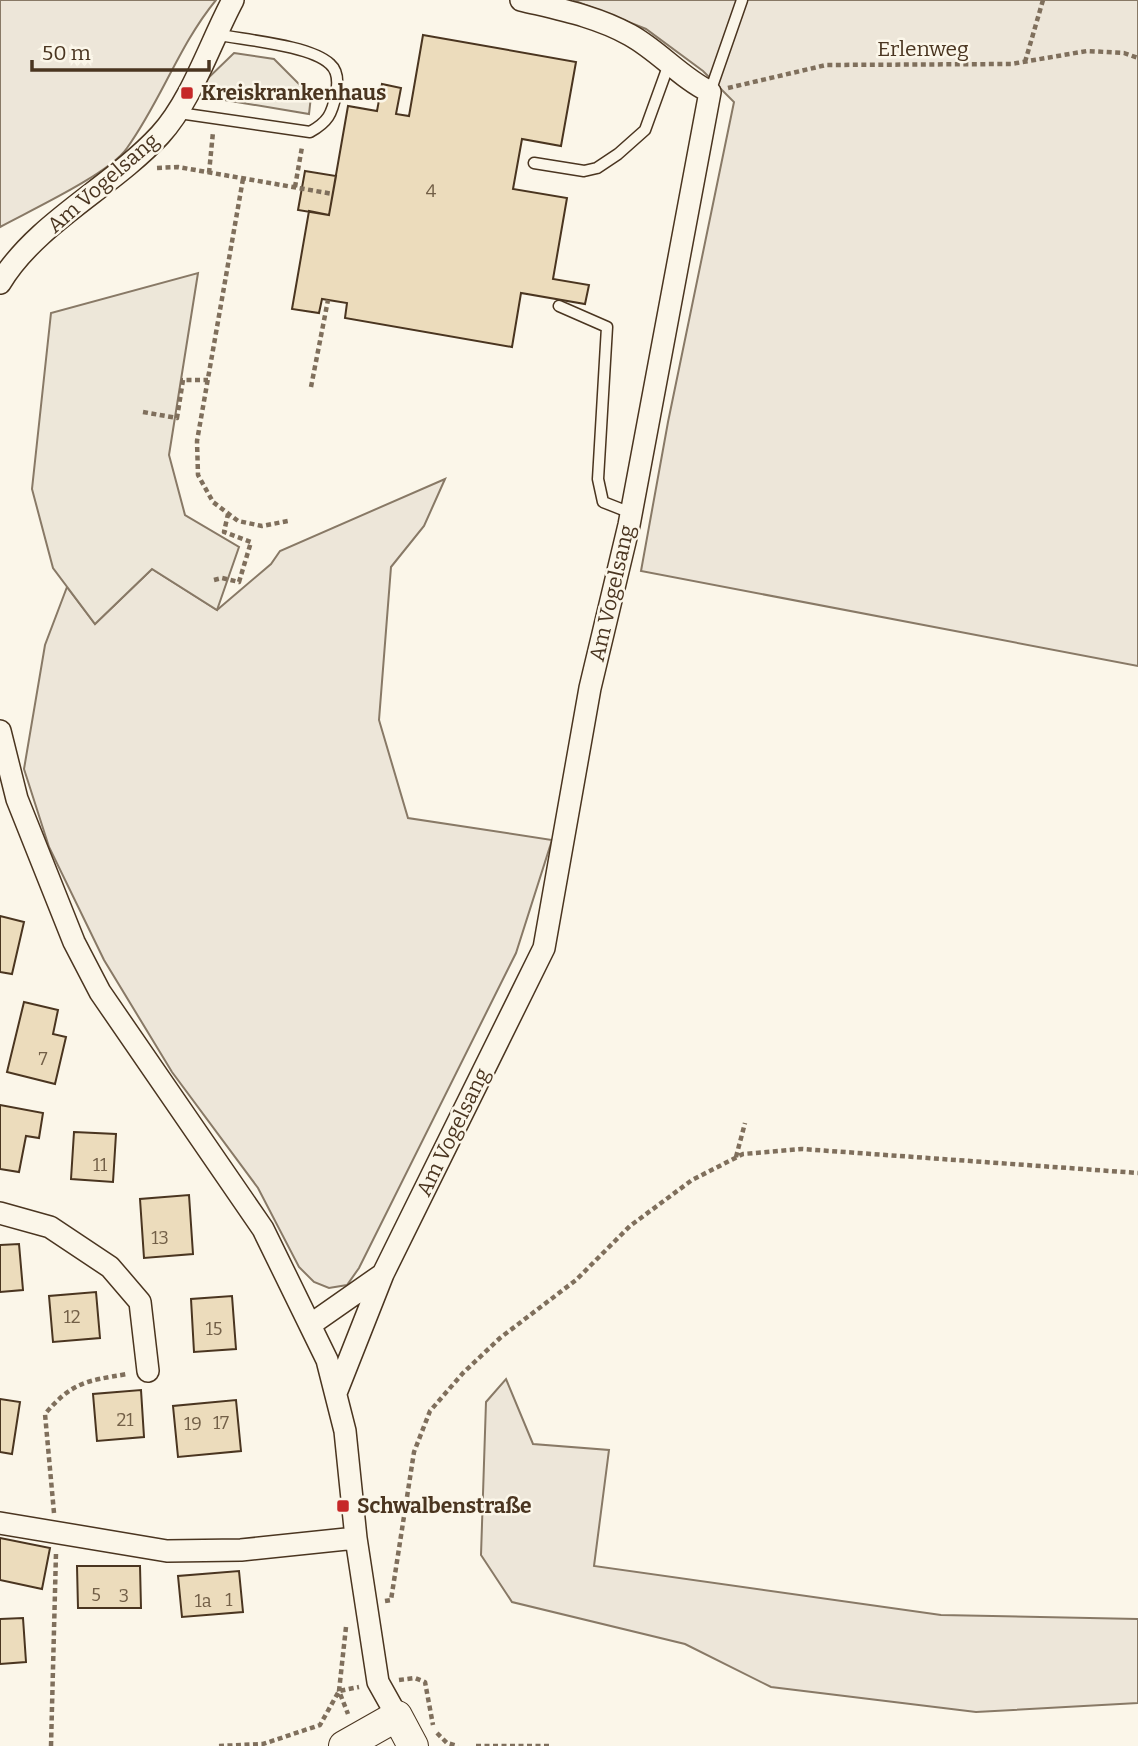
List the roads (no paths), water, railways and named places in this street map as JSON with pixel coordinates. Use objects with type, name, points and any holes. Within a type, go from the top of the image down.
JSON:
[{"type":"street","name":"Am Vogelsang","points":[[0,283],[33,242],[125,170],[179,113],[233,0]]},
{"type":"street","points":[[521,0],[580,14],[630,35],[670,61],[694,85],[710,92]]},
{"type":"street","name":"Am Vogelsang","points":[[337,1393],[383,1274],[544,948],[590,688],[631,513],[710,92]]},
{"type":"street","points":[[0,732],[21,810],[74,942],[100,992],[263,1229],[327,1360],[345,1431],[356,1538],[378,1682],[413,1746]]},
{"type":"street","points":[[0,1213],[50,1227],[110,1267],[140,1302],[148,1371]]},
{"type":"street","name":"Am Vogelsang","points":[[310,1325],[383,1274]]},
{"type":"street","points":[[0,1523],[57,1535],[167,1551],[241,1550],[356,1538]]},
{"type":"street","points":[[344,1746],[397,1716]]},
{"type":"lane","points":[[710,92],[742,0]]},
{"type":"lane","points":[[179,113],[310,132],[325,124],[332,114],[338,82],[332,65],[317,54],[215,34]]},
{"type":"lane","points":[[534,163],[584,171],[597,168],[618,154],[645,130],[670,61]]},
{"type":"lane","points":[[559,306],[607,327],[598,478],[603,502],[631,513]]},
{"type":"place","name":"Kreiskrankenhaus","points":[[187,93]]},
{"type":"place","name":"Schwalbenstraße","points":[[343,1506]]}]
